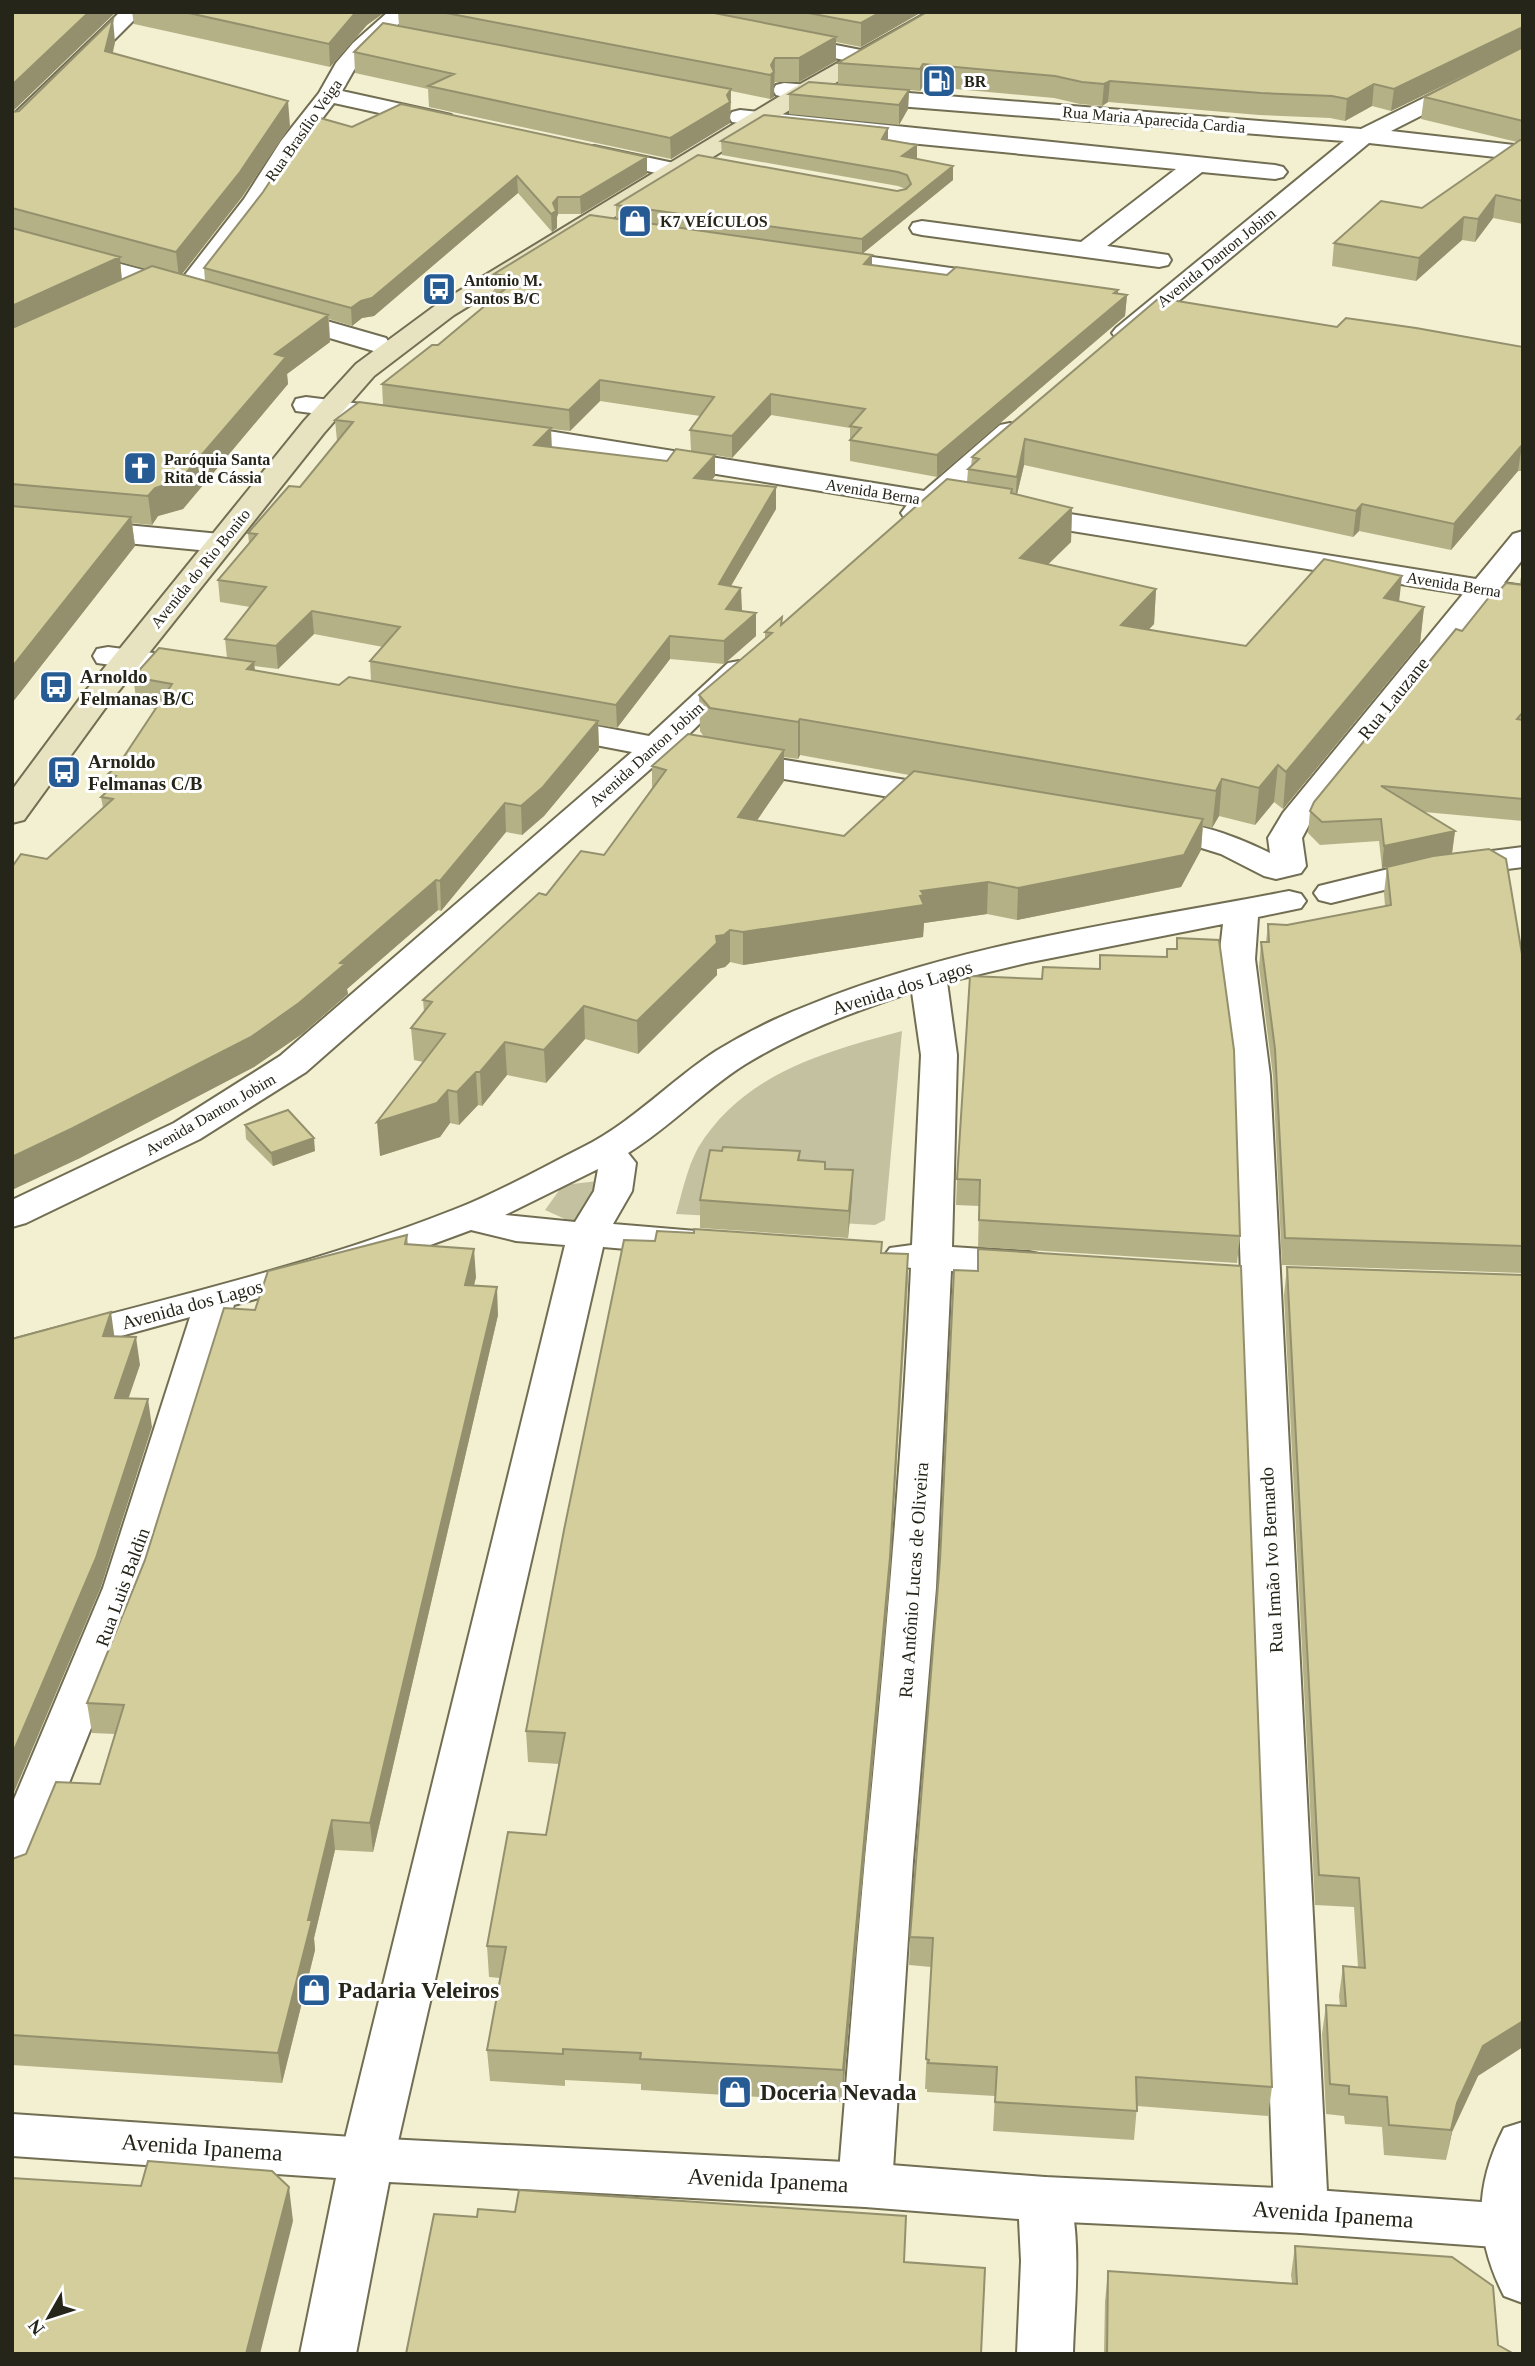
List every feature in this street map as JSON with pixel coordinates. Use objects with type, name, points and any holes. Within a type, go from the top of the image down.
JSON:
[{"type":"main road","name":"Avenida do Rio Bonito","points":[[854,55],[918,12]]},
{"type":"main road","name":"Avenida do Rio Bonito","points":[[318,406],[327,383],[431,305],[675,165],[764,105],[854,55],[944,12]]},
{"type":"main road","name":"Avenida do Rio Bonito","points":[[675,165],[764,105]]},
{"type":"main road","name":"Avenida do Rio Bonito","points":[[12,777],[118,657],[318,406],[445,310],[576,224]]},
{"type":"main road","name":"Avenida do Rio Bonito","points":[[12,813],[118,657]]},
{"type":"street","points":[[12,129],[132,12]]},
{"type":"street","name":"Rua Brasílio Veiga","points":[[187,289],[254,202],[289,146],[329,95],[344,68],[401,12]]},
{"type":"street","points":[[377,33],[402,37]]},
{"type":"street","points":[[770,38],[854,55]]},
{"type":"street","name":"Avenida Danton Jobim","points":[[1105,350],[1364,136],[1523,55]]},
{"type":"street","points":[[329,95],[470,126]]},
{"type":"street","points":[[764,105],[1198,164],[1276,172]]},
{"type":"street","name":"Rua Maria Aparecida Cardia","points":[[764,105],[1364,136],[1523,153]]},
{"type":"street","points":[[576,149],[675,165],[722,165]]},
{"type":"street","points":[[1086,250],[1198,164]]},
{"type":"street","points":[[576,224],[626,231]]},
{"type":"street","points":[[922,228],[1159,260]]},
{"type":"street","points":[[12,242],[213,297]]},
{"type":"street","points":[[796,253],[1023,286]]},
{"type":"street","points":[[118,299],[154,281]]},
{"type":"street","points":[[252,308],[377,344]]},
{"type":"street","points":[[318,406],[422,420]]},
{"type":"street","points":[[894,532],[1032,413]]},
{"type":"street","name":"Avenida Berna","points":[[474,427],[1523,595]]},
{"type":"street","points":[[12,523],[209,541]]},
{"type":"street","name":"Rua Lauzane","points":[[1287,885],[1285,838],[1295,820],[1523,540]]},
{"type":"street","name":"Avenida Danton Jobim","points":[[12,1215],[187,1131],[293,1065],[764,648]]},
{"type":"street","points":[[118,657],[226,673]]},
{"type":"street","points":[[519,721],[654,747],[983,802]]},
{"type":"street","points":[[1116,823],[1196,836],[1233,846],[1287,885]]},
{"type":"street","name":"Avenida dos Lagos","points":[[12,1353],[362,1257],[471,1217],[601,1153],[639,1130],[730,1058],[819,1013],[928,976],[1287,885],[1523,857]]},
{"type":"street","name":"Rua Irmão Ivo Bernardo","points":[[1287,885],[1237,959],[1252,1076],[1263,1279],[1301,2211]]},
{"type":"street","name":"Rua Antônio Lucas de Oliveira","points":[[865,2185],[889,1861],[914,1588],[927,1379],[939,1055],[928,976]]},
{"type":"street","points":[[328,2354],[367,2159],[587,1233],[606,1205],[619,1172],[617,1163],[601,1153]]},
{"type":"street","points":[[471,1217],[525,1233],[587,1233],[653,1241],[750,1247]]},
{"type":"street","points":[[875,1255],[1067,1267]]},
{"type":"street","name":"Rua Luis Baldin","points":[[12,1870],[41,1791],[125,1588],[216,1298]]},
{"type":"street","name":"Avenida Ipanema","points":[[12,2134],[367,2159],[865,2185],[1045,2199],[1301,2211],[1515,2226]]},
{"type":"street","points":[[1523,2143],[1510,2172],[1523,2280]]},
{"type":"street","points":[[1045,2199],[1048,2261],[1045,2354]]},
{"type":"shaded area","points":[[902,1031],[885,1220],[875,1225],[676,1214],[698,1148],[716,1123],[738,1101],[762,1084],[815,1058]]},
{"type":"shaded area","points":[[598,1181],[576,1224],[545,1210],[563,1185]]},
{"type":"building","points":[[12,12],[89,12],[12,85]]},
{"type":"building","points":[[184,12],[356,12],[329,44]]},
{"type":"building","points":[[441,12],[709,12],[836,37],[799,58],[775,58],[771,65],[774,72],[770,75]]},
{"type":"building","points":[[803,12],[881,12],[861,23]]},
{"type":"building","points":[[927,12],[1523,12],[1523,27],[1394,89],[1374,84],[1347,99],[1110,81],[1104,84],[1055,76],[923,64],[920,69],[838,63]]},
{"type":"building","points":[[113,19],[105,51],[288,101],[240,172],[176,252],[12,208],[12,112],[19,111]]},
{"type":"building","points":[[383,23],[731,89],[727,95],[730,102],[670,138],[428,86],[454,74],[354,52]]},
{"type":"building","points":[[1523,47],[1523,121],[1424,97]]},
{"type":"building","points":[[809,82],[909,90],[899,105],[789,94]]},
{"type":"building","points":[[401,104],[647,157],[580,197],[558,197],[553,203],[556,211],[551,214],[517,176],[372,298],[351,308],[204,268],[263,192],[313,116],[352,127]]},
{"type":"building","points":[[764,115],[888,128],[882,139],[917,145],[902,156],[953,166],[862,239],[616,205],[698,155],[897,191],[906,189],[911,184],[907,175],[898,172],[721,141]]},
{"type":"building","points":[[1523,140],[1523,201],[1496,195],[1478,219],[1464,217],[1419,258],[1334,243],[1381,201],[1422,208]]},
{"type":"building","points":[[590,215],[872,255],[864,264],[947,275],[956,267],[1118,290],[1114,293],[1127,295],[937,455],[850,440],[861,428],[850,426],[865,409],[771,394],[732,436],[690,430],[714,397],[600,380],[569,410],[382,384],[432,345],[438,345],[518,278],[494,274]]},
{"type":"building","points":[[12,228],[120,257],[12,306]]},
{"type":"building","points":[[152,266],[328,315],[275,354],[286,357],[180,480],[155,488],[148,496],[12,484],[12,328]]},
{"type":"building","points":[[1159,298],[1337,327],[1346,318],[1523,347],[1523,445],[1454,524],[1362,504],[1356,511],[1025,439],[1017,477],[968,469],[979,459],[972,457]]},
{"type":"building","points":[[359,402],[551,428],[534,445],[667,461],[676,449],[715,455],[694,478],[776,487],[719,584],[741,588],[726,609],[756,613],[724,641],[670,636],[616,705],[370,661],[400,627],[312,611],[276,646],[225,639],[266,587],[218,580],[257,534],[248,533],[289,486],[300,487],[353,422],[335,420]]},
{"type":"building","points":[[947,479],[1012,489],[1011,493],[1072,508],[1020,558],[1156,589],[1121,625],[1246,646],[1324,559],[1402,576],[1384,598],[1424,607],[1286,772],[1278,765],[1259,788],[1222,779],[1216,791],[800,719],[798,722],[710,708],[699,695],[772,633],[765,632],[782,617],[781,625]]},
{"type":"building","points":[[12,506],[131,517],[12,667]]},
{"type":"building","points":[[1506,583],[1523,585],[1523,712],[1517,719],[1523,720],[1523,799],[1381,786],[1455,831],[1384,846],[1381,819],[1322,822],[1310,811],[1314,802],[1456,629],[1462,631],[1494,591],[1499,591]]},
{"type":"building","points":[[159,648],[254,662],[247,669],[339,685],[349,677],[598,721],[543,787],[521,806],[505,803],[440,881],[436,880],[340,963],[345,964],[299,1003],[251,1037],[12,1157],[12,867],[21,854],[47,859],[113,799],[101,797],[113,786],[106,785],[116,776],[108,774],[126,758],[123,758],[172,684],[133,677]]},
{"type":"building","points":[[688,734],[784,750],[738,817],[844,836],[914,771],[1203,819],[1184,855],[1018,888],[988,882],[921,891],[924,905],[743,932],[730,930],[724,935],[716,936],[717,943],[637,1021],[584,1006],[544,1050],[505,1042],[480,1072],[476,1072],[457,1092],[448,1090],[437,1103],[377,1122],[445,1034],[411,1028],[432,1002],[423,1000],[539,893],[546,895],[581,851],[604,855],[666,770],[652,766]]},
{"type":"building","points":[[1489,849],[1506,859],[1523,960],[1523,1246],[1285,1238],[1275,1049],[1261,942],[1269,942],[1268,924],[1287,925],[1391,905],[1387,867],[1433,856]]},
{"type":"building","points":[[1177,938],[1219,940],[1234,1050],[1240,1236],[979,1220],[980,1180],[957,1179],[970,976],[1042,979],[1043,967],[1100,969],[1100,955],[1167,957],[1167,949],[1177,949]]},
{"type":"building","points":[[288,1110],[314,1138],[271,1153],[245,1125]]},
{"type":"building","points":[[723,1147],[800,1151],[798,1160],[825,1162],[825,1169],[853,1170],[849,1211],[700,1200],[710,1150],[722,1151]]},
{"type":"building","points":[[694,1229],[882,1242],[881,1253],[908,1254],[890,1557],[843,2070],[640,2059],[641,2053],[563,2049],[563,2054],[487,2050],[506,1947],[487,1946],[508,1832],[546,1835],[565,1733],[526,1731],[624,1240],[655,1241],[657,1231],[694,1233]]},
{"type":"building","points":[[407,1235],[405,1244],[474,1249],[465,1285],[497,1287],[370,1823],[332,1820],[308,1920],[312,1920],[278,2053],[12,2035],[12,1859],[26,1854],[56,1782],[100,1784],[124,1705],[87,1703],[145,1560],[224,1308],[255,1310],[268,1271]]},
{"type":"building","points":[[978,1249],[1241,1266],[1272,2087],[1136,2077],[1137,2111],[995,2102],[997,2067],[928,2063],[929,2060],[926,2059],[933,1938],[910,1937],[940,1560],[954,1270],[978,1271]]},
{"type":"building","points":[[1287,1267],[1523,1275],[1523,2021],[1483,2046],[1457,2103],[1451,2130],[1389,2125],[1387,2097],[1349,2094],[1349,2086],[1330,2084],[1326,2005],[1346,2006],[1343,1966],[1365,1968],[1359,1878],[1319,1875]]},
{"type":"building","points":[[111,1312],[103,1336],[136,1337],[115,1398],[148,1399],[96,1558],[12,1755],[12,1339]]},
{"type":"building","points":[[148,2161],[272,2171],[289,2187],[246,2354],[12,2354],[12,2178],[141,2186]]},
{"type":"building","points":[[519,2190],[906,2216],[904,2262],[985,2268],[981,2354],[406,2354],[434,2214],[477,2217],[478,2209],[515,2212]]},
{"type":"building","points":[[1295,2246],[1452,2257],[1493,2286],[1498,2345],[1514,2354],[1107,2354],[1108,2271],[1297,2284]]},
{"type":"place","name":"BR","points":[[939,81]]},
{"type":"place","name":"K7 VEÍCULOS","points":[[635,221]]},
{"type":"place","name":"Antonio M. Santos B/C","points":[[439,289]]},
{"type":"place","name":"Paróquia Santa Rita de Cássia","points":[[140,468]]},
{"type":"place","name":"Arnoldo Felmanas B/C","points":[[56,687]]},
{"type":"place","name":"Arnoldo Felmanas C/B","points":[[64,772]]},
{"type":"place","name":"Padaria Veleiros","points":[[314,1990]]},
{"type":"place","name":"Doceria Nevada","points":[[735,2092]]}]
